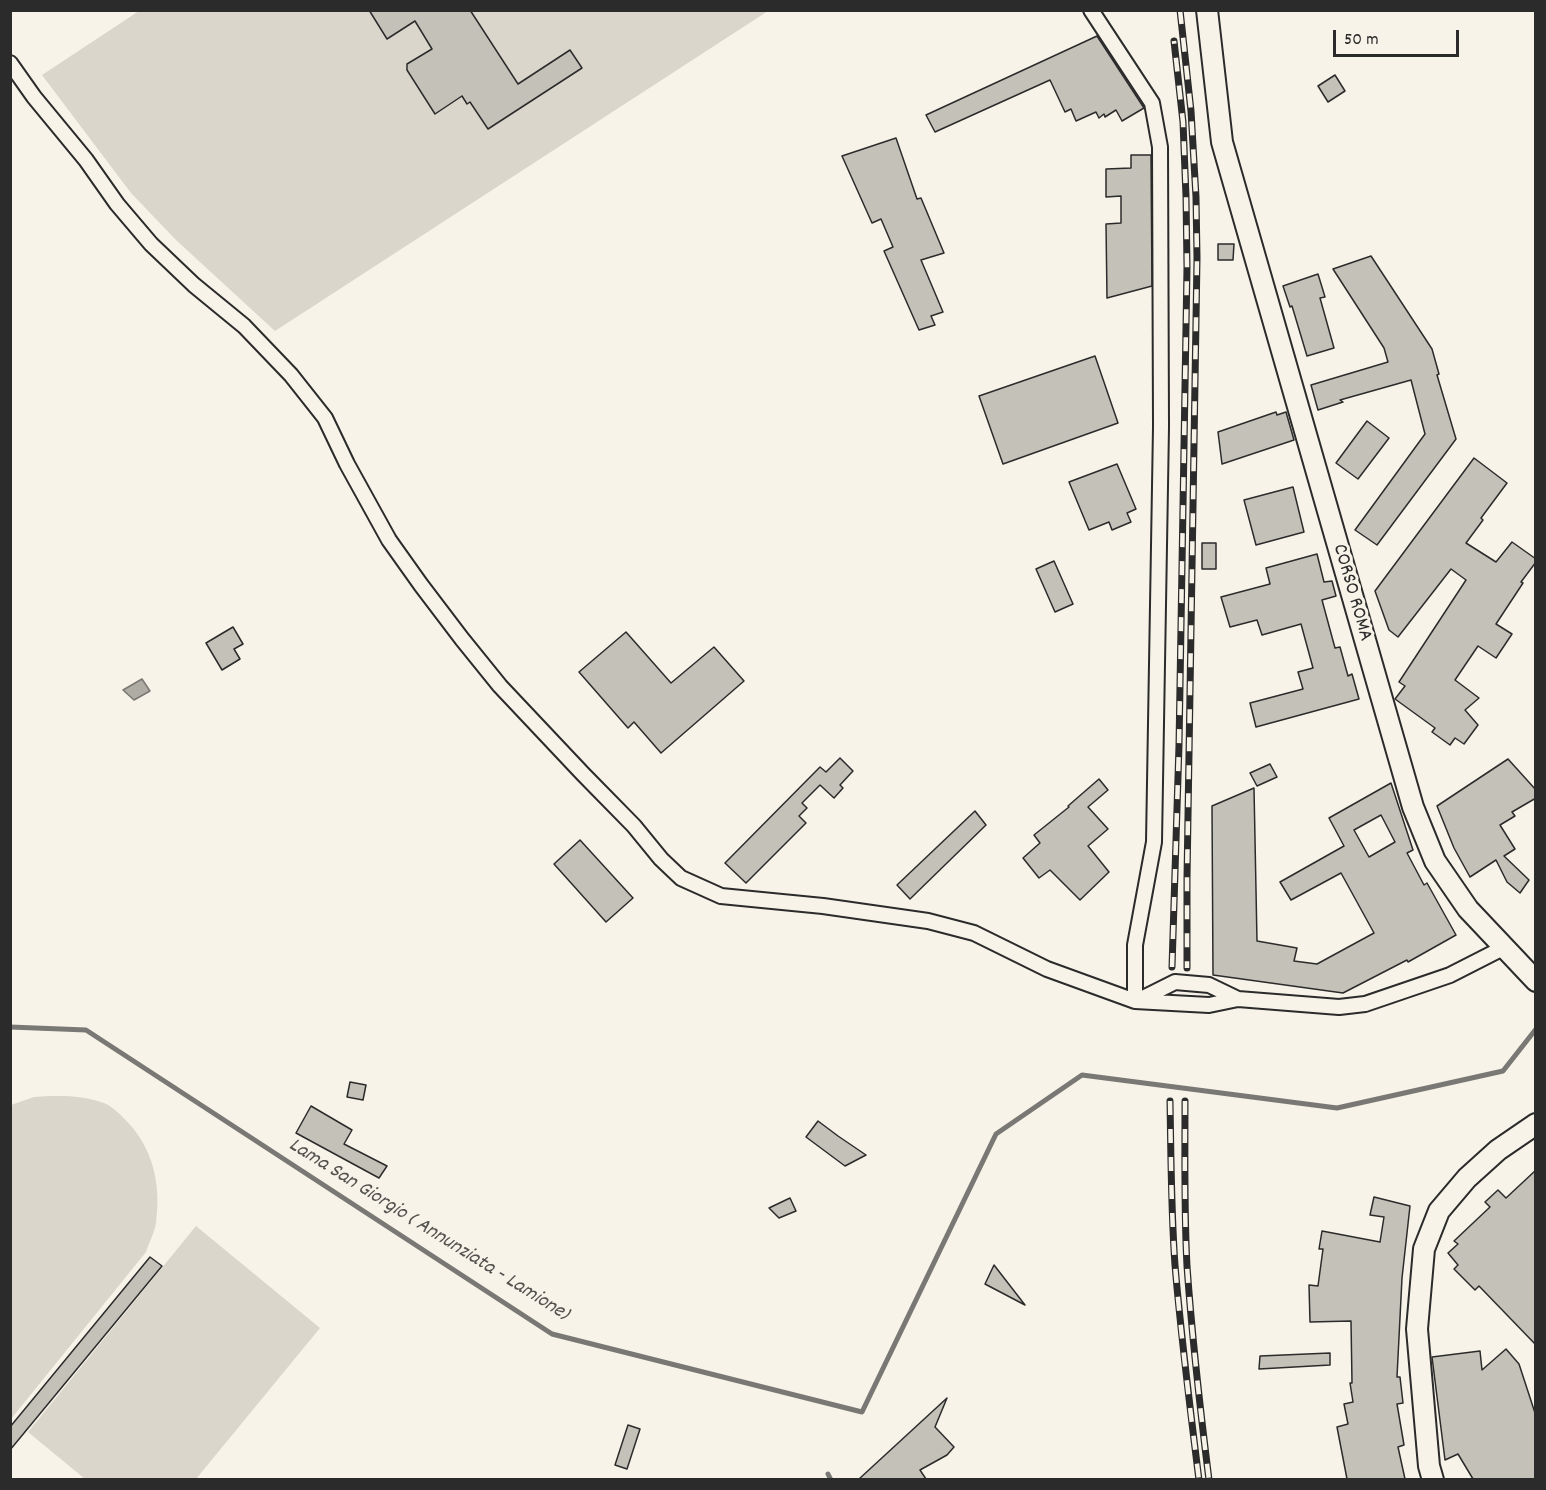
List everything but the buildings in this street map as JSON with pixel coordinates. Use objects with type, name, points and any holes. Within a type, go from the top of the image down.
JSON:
[{"type":"main road","name":"CORSO ROMA","points":[[1207,10],[1222,142],[1413,807],[1435,861],[1468,909],[1536,981]]},
{"type":"main road","points":[[1432,1479],[1417,1329],[1424,1249],[1439,1211],[1467,1178],[1498,1150],[1536,1124]]},
{"type":"street","points":[[1091,10],[1152,103],[1160,147],[1161,427],[1154,843],[1135,945],[1135,1001]]},
{"type":"street","points":[[10,63],[34,97],[86,160],[117,204],[151,244],[194,285],[244,326],[291,375],[325,418],[347,464],[389,540],[455,630],[500,686],[681,878],[721,896],[823,906],[928,921],[974,933],[1047,969],[1135,1001],[1209,1005],[1238,999],[1339,1007],[1365,1004],[1450,975],[1503,948]]},
{"type":"street","points":[[1135,1001],[1175,982],[1209,985],[1238,999]]},
{"type":"shaded area","points":[[139,11],[768,11],[275,331],[176,240],[131,193],[42,75]]},
{"type":"shaded area","points":[[142,679],[150,691],[134,700],[123,690]]},
{"type":"shaded area","points":[[34,1097],[77,1097],[104,1103],[116,1110],[132,1127],[140,1137],[151,1160],[157,1196],[156,1222],[146,1252],[11,1419],[11,1105]]},
{"type":"shaded area","points":[[196,1226],[320,1328],[196,1479],[85,1479],[28,1432]]},
{"type":"waterway","name":"Lama San Giorgio ( Annunziata - Lamione)","points":[[10,1027],[86,1030],[552,1334],[862,1412],[996,1134],[1082,1075],[1337,1108],[1503,1071],[1536,1029]]},
{"type":"waterway","points":[[828,1474],[831,1480]]},
{"type":"railway","points":[[1180,10],[1191,111],[1197,258],[1187,968]]},
{"type":"railway","points":[[1172,967],[1179,745],[1187,267],[1183,122],[1174,41]]},
{"type":"railway","points":[[1170,1101],[1175,1265],[1199,1480]]},
{"type":"railway","points":[[1185,1101],[1187,1266],[1196,1373],[1209,1480]]}]
